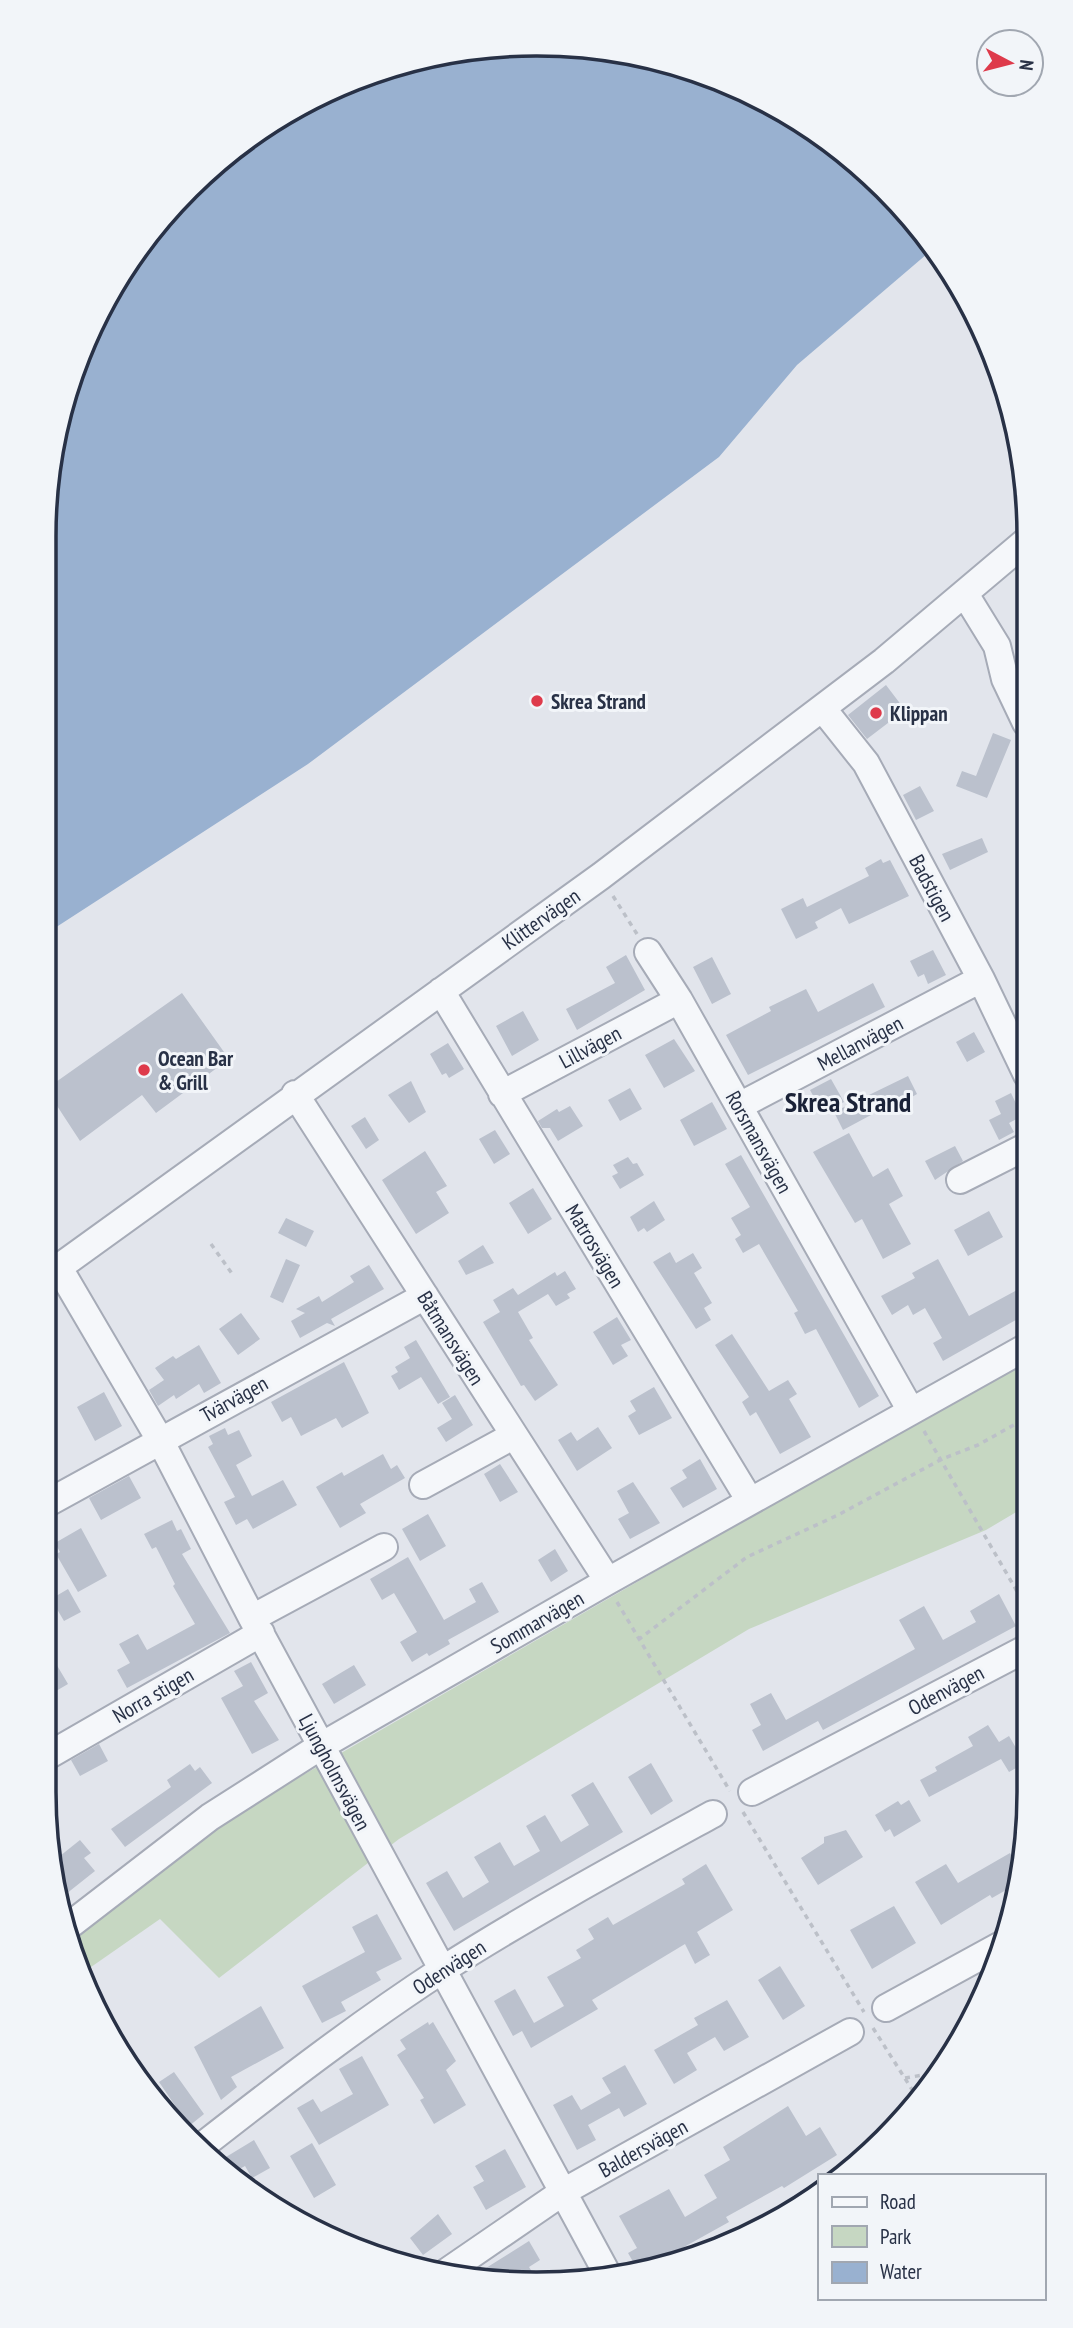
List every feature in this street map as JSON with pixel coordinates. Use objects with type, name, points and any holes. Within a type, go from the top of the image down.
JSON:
[{"type":"street","name":"Klittervägen","points":[[56,1269],[295,1094],[601,876],[822,709],[1017,549]]},
{"type":"street","points":[[965,594],[997,646],[1005,679],[1017,704]]},
{"type":"street","name":"Badstigen","points":[[822,709],[866,763],[981,979],[1017,1054]]},
{"type":"street","name":"Rorsmansvägen","points":[[648,952],[679,1000],[861,1328],[911,1411]]},
{"type":"street","name":"Mellanvägen","points":[[739,1106],[981,979]]},
{"type":"street","name":"Matrosvägen","points":[[441,991],[750,1501]]},
{"type":"street","name":"Lillvägen","points":[[502,1094],[679,1000]]},
{"type":"street","name":"Båtmansvägen","points":[[295,1094],[608,1581]]},
{"type":"street","points":[[960,1180],[1017,1151]]},
{"type":"street","name":"Ljungholmsvägen","points":[[56,1281],[160,1440],[321,1746],[604,2267]]},
{"type":"street","name":"Tvärvägen","points":[[56,1498],[425,1296]]},
{"type":"street","name":"Sommarvägen","points":[[74,1922],[210,1817],[321,1746],[608,1581],[1017,1352]]},
{"type":"street","points":[[424,1485],[513,1436]]},
{"type":"street","name":"Norra stigen","points":[[56,1751],[384,1547]]},
{"type":"street","name":"Odenvägen","points":[[741,1797],[1017,1653]]},
{"type":"street","name":"Odenvägen","points":[[208,2141],[334,2043],[442,1970],[539,1911],[713,1814]]},
{"type":"street","points":[[886,2008],[989,1952]]},
{"type":"street","name":"Baldersvägen","points":[[457,2265],[563,2192],[850,2032]]},
{"type":"path","points":[[601,876],[648,952]]},
{"type":"path","points":[[211,1244],[233,1275]]},
{"type":"path","points":[[911,1411],[942,1459],[1017,1591]]},
{"type":"path","points":[[638,1640],[747,1558],[827,1521],[942,1459],[978,1445],[1017,1423]]},
{"type":"path","points":[[608,1581],[638,1640],[741,1797],[913,2090]]},
{"type":"path","points":[[905,2078],[924,2075]]},
{"type":"green space","points":[[1017,1369],[1017,1512],[986,1530],[749,1629],[399,1839],[219,1978],[160,1919],[90,1968],[71,1914],[124,1869],[303,1775],[909,1425]]},
{"type":"water","points":[[536,56],[630,65],[661,72],[720,93],[777,120],[803,137],[829,155],[876,197],[926,255],[797,365],[719,457],[308,764],[56,927],[56,536],[65,443],[82,382],[120,296],[155,244],[197,197],[244,155],[270,137],[296,120],[353,93],[412,72],[443,65]]},
{"type":"building","name":"Klippan","points":[[886,685],[905,710],[867,739],[848,715]]},
{"type":"building","points":[[993,733],[1011,740],[987,798],[956,786],[962,771],[976,776]]},
{"type":"building","points":[[920,786],[934,811],[916,820],[903,795]]},
{"type":"building","points":[[982,838],[988,852],[950,870],[942,854]]},
{"type":"building","points":[[881,859],[883,863],[890,860],[909,896],[849,924],[841,908],[815,922],[818,928],[796,939],[781,909],[803,898],[807,907],[869,876],[865,868]]},
{"type":"building","points":[[933,950],[946,975],[928,984],[924,974],[918,977],[910,961]]},
{"type":"building","points":[[626,955],[645,990],[577,1030],[566,1009],[615,983],[606,967]]},
{"type":"building","points":[[712,957],[731,994],[712,1004],[693,967]]},
{"type":"building","points":[[873,983],[885,1007],[748,1075],[726,1035],[771,1011],[769,1007],[806,989],[818,1012]]},
{"type":"building","name":"Ocean Bar & Grill","points":[[182,993],[229,1059],[156,1113],[142,1095],[80,1141],[56,1104],[56,1082]]},
{"type":"building","points":[[523,1011],[539,1040],[512,1056],[496,1026]]},
{"type":"building","points":[[974,1032],[985,1052],[967,1062],[956,1042]]},
{"type":"building","points":[[674,1039],[695,1071],[664,1088],[645,1055]]},
{"type":"building","points":[[448,1043],[464,1069],[449,1078],[446,1073],[442,1075],[430,1054]]},
{"type":"building","points":[[908,1076],[917,1094],[886,1112],[884,1108],[843,1130],[834,1112]]},
{"type":"building","points":[[831,1079],[844,1102],[823,1114],[810,1090]]},
{"type":"building","points":[[411,1081],[426,1112],[409,1123],[388,1095]]},
{"type":"building","points":[[630,1088],[642,1109],[620,1121],[608,1100]]},
{"type":"building","points":[[1011,1093],[1017,1106],[1017,1119],[1009,1123],[1014,1132],[999,1140],[989,1120],[1001,1114],[995,1101]]},
{"type":"building","points":[[712,1102],[727,1129],[694,1146],[680,1120]]},
{"type":"building","points":[[570,1106],[583,1126],[558,1141],[550,1128],[542,1128],[538,1121],[557,1109],[559,1112]]},
{"type":"building","points":[[365,1117],[379,1140],[366,1149],[351,1126]]},
{"type":"building","points":[[495,1130],[510,1154],[494,1164],[479,1139]]},
{"type":"building","points":[[849,1133],[873,1177],[888,1168],[903,1196],[889,1204],[911,1244],[883,1259],[862,1219],[855,1223],[813,1152]]},
{"type":"building","points":[[955,1146],[963,1161],[935,1180],[925,1161]]},
{"type":"building","points":[[425,1151],[447,1186],[436,1192],[449,1213],[416,1234],[382,1180]]},
{"type":"building","points":[[741,1155],[879,1396],[859,1408],[816,1329],[805,1334],[794,1313],[798,1311],[759,1244],[743,1253],[735,1239],[741,1235],[731,1218],[750,1207],[725,1164]]},
{"type":"building","points":[[628,1157],[633,1164],[637,1163],[644,1175],[620,1189],[612,1176],[618,1173],[613,1165]]},
{"type":"building","points":[[533,1188],[552,1219],[528,1234],[509,1203]]},
{"type":"building","points":[[654,1201],[665,1220],[647,1232],[644,1228],[638,1232],[630,1217]]},
{"type":"building","points":[[989,1211],[1003,1237],[968,1256],[954,1230]]},
{"type":"building","points":[[286,1218],[314,1231],[306,1247],[278,1233]]},
{"type":"building","points":[[483,1245],[494,1263],[466,1275],[458,1261]]},
{"type":"building","points":[[670,1252],[676,1263],[693,1253],[702,1268],[694,1273],[712,1303],[704,1308],[711,1320],[696,1329],[653,1262]]},
{"type":"building","points":[[286,1259],[300,1265],[283,1303],[270,1297]]},
{"type":"building","points":[[938,1259],[969,1316],[1017,1290],[1017,1319],[943,1361],[933,1343],[942,1338],[925,1308],[913,1315],[908,1305],[892,1315],[881,1296],[915,1278],[912,1273]]},
{"type":"building","points":[[369,1265],[384,1289],[331,1319],[335,1326],[327,1323],[300,1338],[291,1321],[305,1313],[296,1309],[319,1296],[322,1302],[354,1282],[350,1276]]},
{"type":"building","points":[[565,1271],[576,1289],[567,1294],[570,1298],[556,1306],[548,1294],[518,1312],[533,1338],[529,1340],[558,1385],[535,1401],[524,1385],[521,1386],[483,1322],[500,1312],[493,1300],[513,1288],[518,1295],[555,1272],[557,1276]]},
{"type":"building","points":[[241,1313],[260,1339],[238,1355],[219,1329]]},
{"type":"building","points":[[617,1317],[631,1340],[621,1345],[628,1356],[613,1365],[593,1332]]},
{"type":"building","points":[[732,1334],[769,1391],[788,1380],[797,1394],[789,1399],[811,1437],[780,1454],[756,1412],[750,1416],[742,1402],[749,1397],[715,1345]]},
{"type":"building","points":[[416,1340],[450,1397],[438,1404],[421,1377],[399,1390],[391,1376],[398,1372],[395,1367],[410,1358],[404,1347]]},
{"type":"building","points":[[199,1345],[221,1383],[204,1393],[199,1384],[176,1399],[174,1395],[158,1406],[149,1390],[164,1380],[155,1368],[173,1356],[176,1359]]},
{"type":"building","points":[[344,1362],[369,1413],[342,1428],[336,1418],[301,1436],[291,1417],[282,1422],[271,1402]]},
{"type":"building","points":[[654,1387],[672,1418],[639,1435],[628,1416],[636,1411],[630,1401]]},
{"type":"building","points":[[104,1392],[122,1426],[95,1441],[77,1407]]},
{"type":"building","points":[[455,1395],[473,1425],[446,1442],[437,1428],[452,1419],[442,1403]]},
{"type":"building","points":[[598,1427],[612,1448],[577,1471],[558,1440],[571,1432],[577,1441]]},
{"type":"building","points":[[225,1428],[228,1435],[239,1430],[252,1456],[236,1465],[252,1496],[283,1480],[297,1505],[253,1529],[247,1519],[236,1525],[224,1502],[235,1497],[208,1447],[213,1444],[209,1436]]},
{"type":"building","points":[[383,1454],[391,1469],[397,1465],[405,1478],[360,1504],[366,1513],[340,1528],[316,1487],[342,1472],[344,1476]]},
{"type":"building","points":[[700,1459],[717,1489],[683,1508],[670,1488],[687,1478],[682,1470]]},
{"type":"building","points":[[500,1464],[518,1492],[500,1502],[484,1474]]},
{"type":"building","points":[[129,1476],[141,1498],[101,1520],[89,1498]]},
{"type":"building","points":[[633,1482],[660,1523],[630,1539],[618,1519],[629,1513],[617,1491]]},
{"type":"building","points":[[428,1514],[446,1546],[420,1561],[402,1529]]},
{"type":"building","points":[[172,1520],[177,1531],[181,1529],[191,1549],[182,1554],[230,1633],[127,1688],[117,1670],[130,1663],[119,1644],[138,1634],[147,1650],[195,1624],[173,1586],[175,1584],[156,1547],[152,1549],[144,1534]]},
{"type":"building","points":[[81,1528],[107,1576],[78,1592],[56,1554],[60,1552],[56,1542]]},
{"type":"building","points":[[555,1549],[568,1571],[551,1582],[538,1560]]},
{"type":"building","points":[[408,1557],[444,1620],[476,1602],[469,1589],[482,1582],[499,1612],[448,1640],[450,1644],[412,1662],[400,1642],[417,1632],[394,1593],[382,1600],[370,1579]]},
{"type":"building","points":[[68,1589],[81,1612],[64,1621],[56,1607],[56,1596]]},
{"type":"building","points":[[999,1594],[1016,1626],[823,1730],[818,1721],[763,1751],[752,1730],[761,1725],[750,1704],[771,1693],[786,1720],[915,1649],[899,1620],[924,1606],[943,1640],[976,1622],[970,1611]]},
{"type":"building","points":[[251,1662],[268,1693],[254,1701],[279,1740],[252,1754],[221,1698],[243,1686],[234,1671]]},
{"type":"building","points":[[56,1664],[68,1684],[56,1691]]},
{"type":"building","points":[[354,1665],[366,1685],[334,1704],[322,1684]]},
{"type":"building","points":[[988,1725],[999,1742],[1009,1736],[1017,1750],[1017,1768],[1009,1772],[1001,1759],[929,1797],[920,1780],[937,1771],[935,1767],[973,1746],[968,1737]]},
{"type":"building","points":[[99,1744],[108,1761],[80,1776],[71,1760]]},
{"type":"building","points":[[651,1763],[673,1801],[651,1815],[628,1777]]},
{"type":"building","points":[[190,1764],[195,1771],[200,1767],[212,1783],[125,1847],[111,1829],[171,1787],[167,1780]]},
{"type":"building","points":[[593,1782],[623,1832],[454,1931],[426,1883],[447,1871],[463,1898],[489,1882],[474,1857],[500,1842],[514,1866],[540,1851],[526,1826],[545,1815],[561,1842],[589,1825],[571,1795]]},
{"type":"building","points":[[909,1800],[921,1821],[894,1837],[890,1829],[885,1832],[875,1815],[898,1801],[901,1805]]},
{"type":"building","points":[[846,1830],[863,1857],[818,1885],[801,1858],[824,1843],[824,1837]]},
{"type":"building","points":[[80,1840],[91,1853],[84,1858],[95,1871],[67,1893],[65,1885],[60,1856]]},
{"type":"building","points":[[1010,1853],[1012,1857],[1007,1889],[992,1898],[990,1895],[941,1925],[915,1882],[946,1864],[958,1883]]},
{"type":"building","points":[[706,1864],[733,1910],[697,1932],[710,1955],[695,1964],[685,1944],[592,2000],[598,2009],[531,2048],[522,2031],[513,2036],[494,2001],[515,1989],[534,2023],[564,2006],[547,1977],[581,1958],[576,1950],[594,1939],[588,1929],[608,1917],[613,1925],[685,1884],[682,1879]]},
{"type":"building","points":[[894,1906],[916,1943],[872,1969],[850,1930]]},
{"type":"building","points":[[377,1914],[402,1959],[376,1972],[381,1980],[341,2002],[346,2011],[322,2023],[302,1986],[365,1952],[352,1927]]},
{"type":"building","points":[[780,1966],[805,2006],[783,2020],[758,1980]]},
{"type":"building","points":[[727,2000],[749,2037],[724,2051],[715,2037],[687,2053],[697,2070],[674,2084],[654,2050],[698,2025],[694,2018]]},
{"type":"building","points":[[261,2006],[284,2048],[231,2077],[237,2087],[221,2100],[194,2047]]},
{"type":"building","points":[[428,2022],[429,2025],[433,2022],[456,2061],[446,2070],[466,2105],[434,2124],[420,2100],[424,2098],[397,2055],[406,2049],[400,2040]]},
{"type":"building","points":[[362,2056],[389,2105],[319,2145],[297,2108],[313,2099],[321,2112],[353,2094],[339,2069]]},
{"type":"building","points":[[625,2065],[647,2104],[624,2117],[619,2108],[588,2125],[596,2140],[577,2150],[553,2105],[572,2095],[581,2110],[611,2093],[602,2078]]},
{"type":"building","points":[[174,2072],[204,2114],[191,2125],[159,2082]]},
{"type":"building","points":[[788,2106],[806,2136],[820,2127],[837,2155],[784,2188],[782,2186],[726,2217],[729,2222],[678,2250],[633,2262],[628,2253],[637,2248],[619,2216],[669,2189],[685,2217],[717,2198],[704,2175],[730,2160],[723,2147]]},
{"type":"building","points":[[254,2140],[270,2168],[252,2178],[245,2166],[239,2169],[226,2157]]},
{"type":"building","points":[[312,2143],[336,2185],[314,2198],[290,2156]]},
{"type":"building","points":[[505,2149],[526,2187],[486,2210],[473,2187],[484,2181],[475,2166]]},
{"type":"building","points":[[438,2214],[452,2234],[423,2255],[410,2238]]},
{"type":"building","points":[[529,2241],[540,2260],[529,2267],[532,2272],[484,2269]]},
{"type":"place","name":"Skrea Strand","points":[[537,701]]},
{"type":"place","name":"Klippan","points":[[876,713]]},
{"type":"place","name":"Ocean Bar & Grill","points":[[144,1070]]},
{"type":"district","name":"Skrea Strand","points":[[848,1101]]}]
